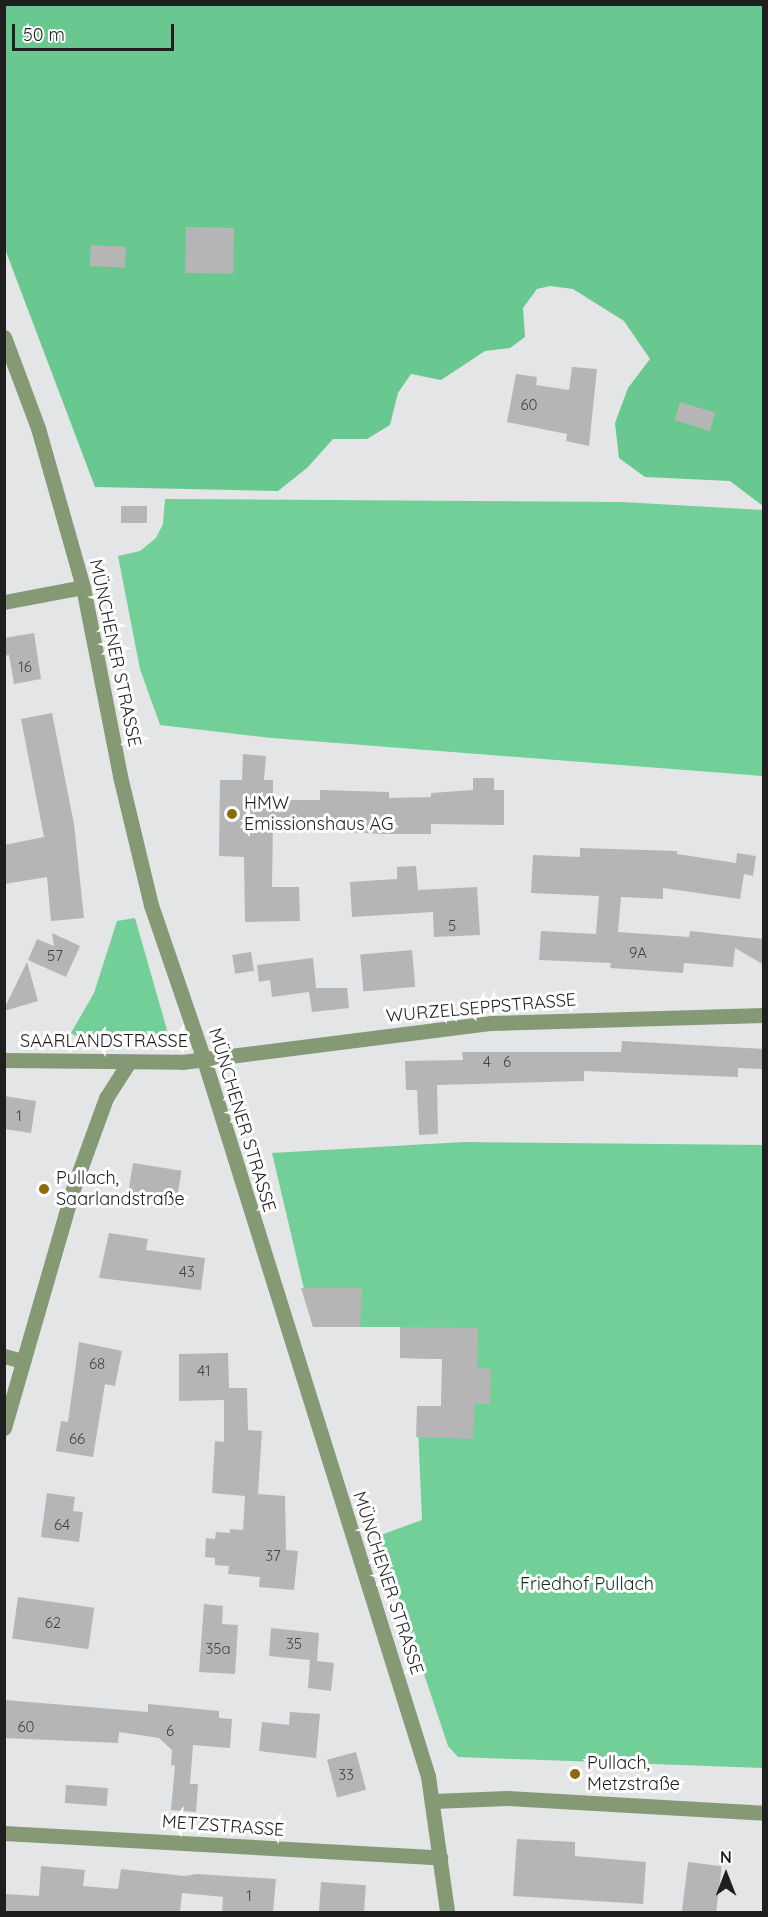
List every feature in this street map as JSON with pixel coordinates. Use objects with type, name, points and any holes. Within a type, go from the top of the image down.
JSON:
[{"type":"street","name":"MÜNCHENER STRASSE","points":[[4,337],[38,428],[83,587],[138,857],[204,1060],[434,1801],[447,1912]]},
{"type":"street","points":[[4,602],[83,587]]},
{"type":"street","name":"WURZELSEPPSTRASSE","points":[[204,1060],[492,1023],[764,1015]]},
{"type":"street","name":"SAARLANDSTRASSE","points":[[4,1060],[129,1062],[204,1060]]},
{"type":"street","points":[[4,1428],[74,1186],[106,1098],[129,1062]]},
{"type":"street","points":[[4,1356],[23,1361]]},
{"type":"street","points":[[434,1801],[507,1798],[764,1813]]},
{"type":"street","name":"METZSTRASSE","points":[[4,1833],[440,1857]]},
{"type":"green space","points":[[5,5],[763,5],[763,506],[730,481],[645,477],[619,458],[615,423],[628,388],[650,359],[624,321],[573,289],[550,286],[537,289],[523,308],[525,337],[510,348],[485,351],[441,380],[411,374],[398,393],[390,425],[367,439],[333,439],[307,468],[278,491],[95,487],[5,249]]},
{"type":"green space","points":[[165,499],[622,502],[763,510],[763,776],[272,738],[160,725],[140,669],[118,556],[140,551],[156,538],[163,524]]},
{"type":"green space","points":[[135,918],[167,1030],[156,1038],[79,1038],[71,1033],[94,993],[117,921]]},
{"type":"green space","name":"Friedhof Pullach","points":[[464,1142],[763,1145],[763,1768],[458,1757],[448,1746],[378,1536],[422,1520],[417,1406],[444,1406],[441,1400],[445,1359],[400,1358],[400,1327],[313,1327],[272,1153]]},
{"type":"building","points":[[186,227],[234,228],[233,274],[185,273]]},
{"type":"building","points":[[91,245],[126,247],[125,268],[90,266]]},
{"type":"building","points":[[572,367],[597,369],[589,446],[566,441],[567,434],[507,422],[516,374],[537,377],[536,385],[569,390]]},
{"type":"building","points":[[680,402],[715,413],[710,431],[674,420]]},
{"type":"building","points":[[121,506],[147,506],[147,523],[121,523]]},
{"type":"building","points":[[34,633],[41,679],[14,684],[9,655],[4,656],[4,638]]},
{"type":"building","points":[[52,713],[74,824],[84,918],[51,921],[47,877],[4,884],[4,845],[44,837],[21,719]]},
{"type":"building","points":[[243,754],[266,756],[264,780],[273,780],[273,800],[320,800],[320,790],[389,792],[389,798],[431,797],[431,793],[473,790],[473,778],[494,778],[494,790],[504,790],[504,825],[431,824],[431,834],[386,834],[320,831],[320,823],[273,823],[272,887],[299,887],[300,921],[245,922],[244,857],[219,856],[220,780],[242,780]]},
{"type":"building","points":[[580,848],[677,851],[677,854],[736,863],[737,853],[756,856],[753,876],[744,874],[740,899],[663,888],[663,899],[621,897],[618,932],[689,937],[690,931],[764,939],[764,965],[735,948],[733,967],[684,963],[683,973],[610,968],[611,963],[539,960],[541,931],[596,934],[599,896],[531,893],[533,855],[580,857]]},
{"type":"building","points":[[416,866],[418,890],[477,887],[480,935],[434,937],[433,912],[352,917],[350,882],[397,879],[397,867]]},
{"type":"building","points":[[52,933],[80,946],[66,977],[28,960],[37,939],[54,946]]},
{"type":"building","points":[[412,950],[415,987],[363,991],[360,955]]},
{"type":"building","points":[[251,952],[254,971],[235,974],[232,955]]},
{"type":"building","points":[[313,958],[316,988],[347,988],[349,1008],[312,1012],[309,992],[272,997],[270,980],[259,982],[257,965]]},
{"type":"building","points":[[27,962],[38,1001],[4,1011],[4,1009]]},
{"type":"building","points":[[622,1041],[764,1049],[764,1069],[738,1068],[738,1077],[584,1071],[584,1081],[437,1085],[438,1134],[419,1135],[417,1090],[406,1090],[405,1061],[463,1060],[462,1052],[621,1052]]},
{"type":"building","points":[[4,1096],[36,1101],[31,1133],[4,1129]]},
{"type":"building","points":[[133,1163],[181,1171],[176,1207],[127,1200]]},
{"type":"building","points":[[109,1233],[148,1239],[146,1250],[205,1258],[201,1290],[99,1278]]},
{"type":"building","points":[[301,1288],[362,1288],[360,1327],[313,1327]]},
{"type":"building","points":[[400,1327],[478,1328],[477,1368],[491,1369],[490,1404],[475,1403],[473,1439],[416,1437],[417,1406],[441,1406],[442,1359],[400,1358]]},
{"type":"building","points":[[79,1342],[122,1351],[115,1386],[105,1384],[93,1457],[56,1451],[61,1421],[68,1422]]},
{"type":"building","points":[[228,1353],[229,1388],[247,1388],[248,1430],[262,1431],[258,1494],[285,1496],[286,1550],[298,1551],[294,1590],[259,1587],[260,1577],[228,1574],[229,1566],[215,1565],[215,1558],[205,1557],[206,1538],[215,1539],[216,1532],[230,1533],[230,1529],[243,1530],[245,1496],[212,1493],[215,1441],[224,1442],[224,1400],[179,1401],[179,1354]]},
{"type":"building","points":[[47,1493],[75,1497],[73,1511],[83,1512],[79,1542],[41,1537]]},
{"type":"building","points":[[18,1597],[94,1608],[88,1649],[12,1639]]},
{"type":"building","points":[[204,1604],[223,1606],[222,1624],[238,1625],[235,1674],[199,1672]]},
{"type":"building","points":[[271,1628],[319,1633],[317,1661],[334,1663],[331,1691],[308,1688],[310,1660],[269,1656]]},
{"type":"building","points":[[5,1700],[148,1712],[148,1704],[219,1711],[219,1718],[232,1719],[230,1748],[193,1745],[190,1784],[198,1784],[196,1812],[171,1810],[175,1766],[171,1765],[172,1750],[159,1738],[119,1732],[118,1743],[4,1738]]},
{"type":"building","points":[[290,1712],[320,1714],[316,1758],[259,1751],[262,1722],[289,1725]]},
{"type":"building","points":[[356,1752],[366,1790],[337,1797],[327,1760]]},
{"type":"building","points":[[66,1785],[108,1788],[107,1806],[65,1803]]},
{"type":"building","points":[[517,1839],[575,1842],[575,1856],[646,1862],[643,1904],[513,1896]]},
{"type":"building","points":[[688,1862],[722,1866],[716,1912],[682,1911]]},
{"type":"building","points":[[41,1866],[85,1870],[83,1886],[118,1889],[121,1869],[184,1876],[197,1874],[276,1879],[273,1912],[222,1912],[223,1897],[182,1893],[180,1912],[4,1912],[4,1894],[39,1896]]},
{"type":"building","points":[[321,1882],[366,1885],[364,1912],[319,1912]]},
{"type":"place","name":"HMW Emissionshaus AG","points":[[232,814]]},
{"type":"place","name":"Pullach, Saarlandstraße","points":[[44,1189]]},
{"type":"place","name":"Pullach, Metzstraße","points":[[575,1774]]}]
